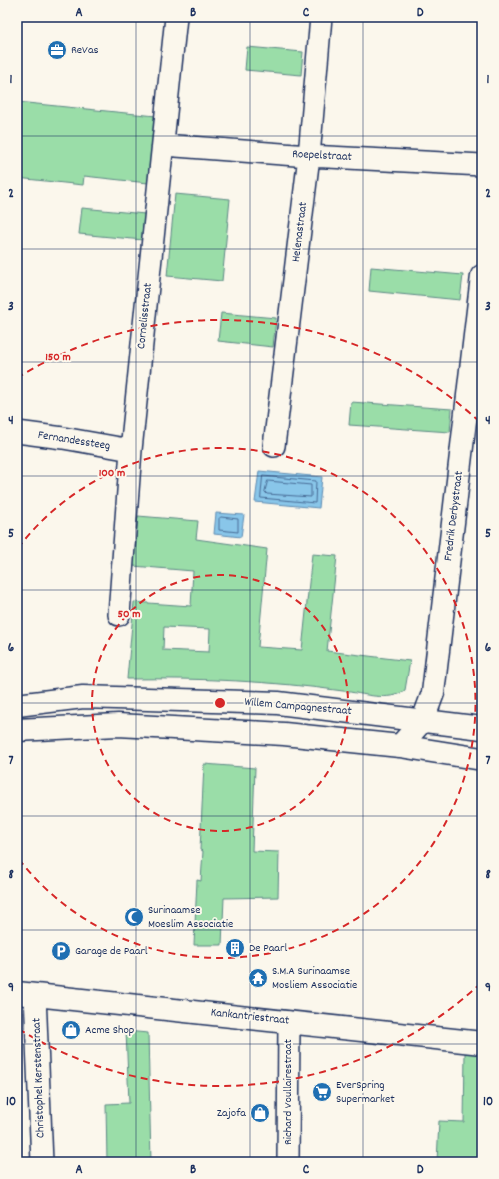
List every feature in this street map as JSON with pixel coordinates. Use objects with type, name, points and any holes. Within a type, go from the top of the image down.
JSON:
[{"type":"main road","name":"Fredrik Derbystraat","points":[[400,746],[422,720],[433,693],[482,276]]},
{"type":"main road","name":"Willem Campagnestraat","points":[[17,705],[83,697],[263,703],[482,728]]},
{"type":"main road","points":[[17,730],[118,725],[284,734],[400,746],[482,759]]},
{"type":"main road","name":"Kankantriestraat","points":[[26,994],[482,1043]]},
{"type":"street","name":"Cornelisstraat","points":[[119,614],[131,450],[176,17]]},
{"type":"street","name":"Helenastraat","points":[[274,446],[309,156],[321,17]]},
{"type":"street","name":"Roepelstraat","points":[[163,145],[309,156],[482,165]]},
{"type":"street","name":"Fernandessteeg","points":[[17,432],[63,438],[131,450]]},
{"type":"street","name":"Christophel Kerstenstraat","points":[[26,994],[42,1162]]},
{"type":"street","name":"Richard Voullairestraat","points":[[288,1162],[289,1022]]},
{"type":"green space","points":[[247,47],[303,52],[301,75],[245,70]]},
{"type":"green space","points":[[17,102],[156,116],[148,183],[84,176],[83,185],[17,178]]},
{"type":"green space","points":[[175,194],[230,199],[222,281],[167,276]]},
{"type":"green space","points":[[82,208],[145,214],[143,240],[79,234]]},
{"type":"green space","points":[[371,267],[463,275],[460,300],[369,291]]},
{"type":"green space","points":[[221,313],[276,318],[273,347],[218,341]]},
{"type":"green space","points":[[351,402],[452,409],[450,432],[349,425]]},
{"type":"green space","points":[[138,516],[198,521],[196,539],[267,549],[258,647],[302,650],[312,554],[337,556],[327,651],[410,661],[405,690],[399,694],[383,697],[263,683],[182,679],[127,679],[134,602],[191,606],[193,571],[133,566]],"holes":[[[164,627],[210,629],[209,652],[163,650]]]},
{"type":"green space","points":[[204,764],[255,768],[252,851],[279,852],[278,897],[224,898],[222,945],[194,945],[197,880],[201,881],[203,851],[200,850]]},
{"type":"green space","points":[[126,1031],[148,1033],[151,1162],[107,1162],[106,1104],[129,1103]]},
{"type":"green space","points":[[465,1053],[482,1054],[482,1162],[437,1162],[439,1121],[464,1122]]},
{"type":"water","points":[[259,471],[322,477],[319,508],[255,502]]},
{"type":"water","points":[[216,513],[244,515],[241,537],[214,534]]},
{"type":"place","name":"ReVas","points":[[57,50]]},
{"type":"place","name":"Surinaamse Moeslim Associatie","points":[[134,917]]},
{"type":"place","name":"De Paarl","points":[[235,948]]},
{"type":"place","name":"Garage de Paarl","points":[[61,951]]},
{"type":"place","name":"S.M.A Surinaamse Mosliem Associatie","points":[[258,978]]},
{"type":"place","name":"Acme Shop","points":[[71,1030]]},
{"type":"place","name":"EverSpring Supermarket","points":[[322,1092]]},
{"type":"place","name":"Zajofa","points":[[260,1113]]}]
